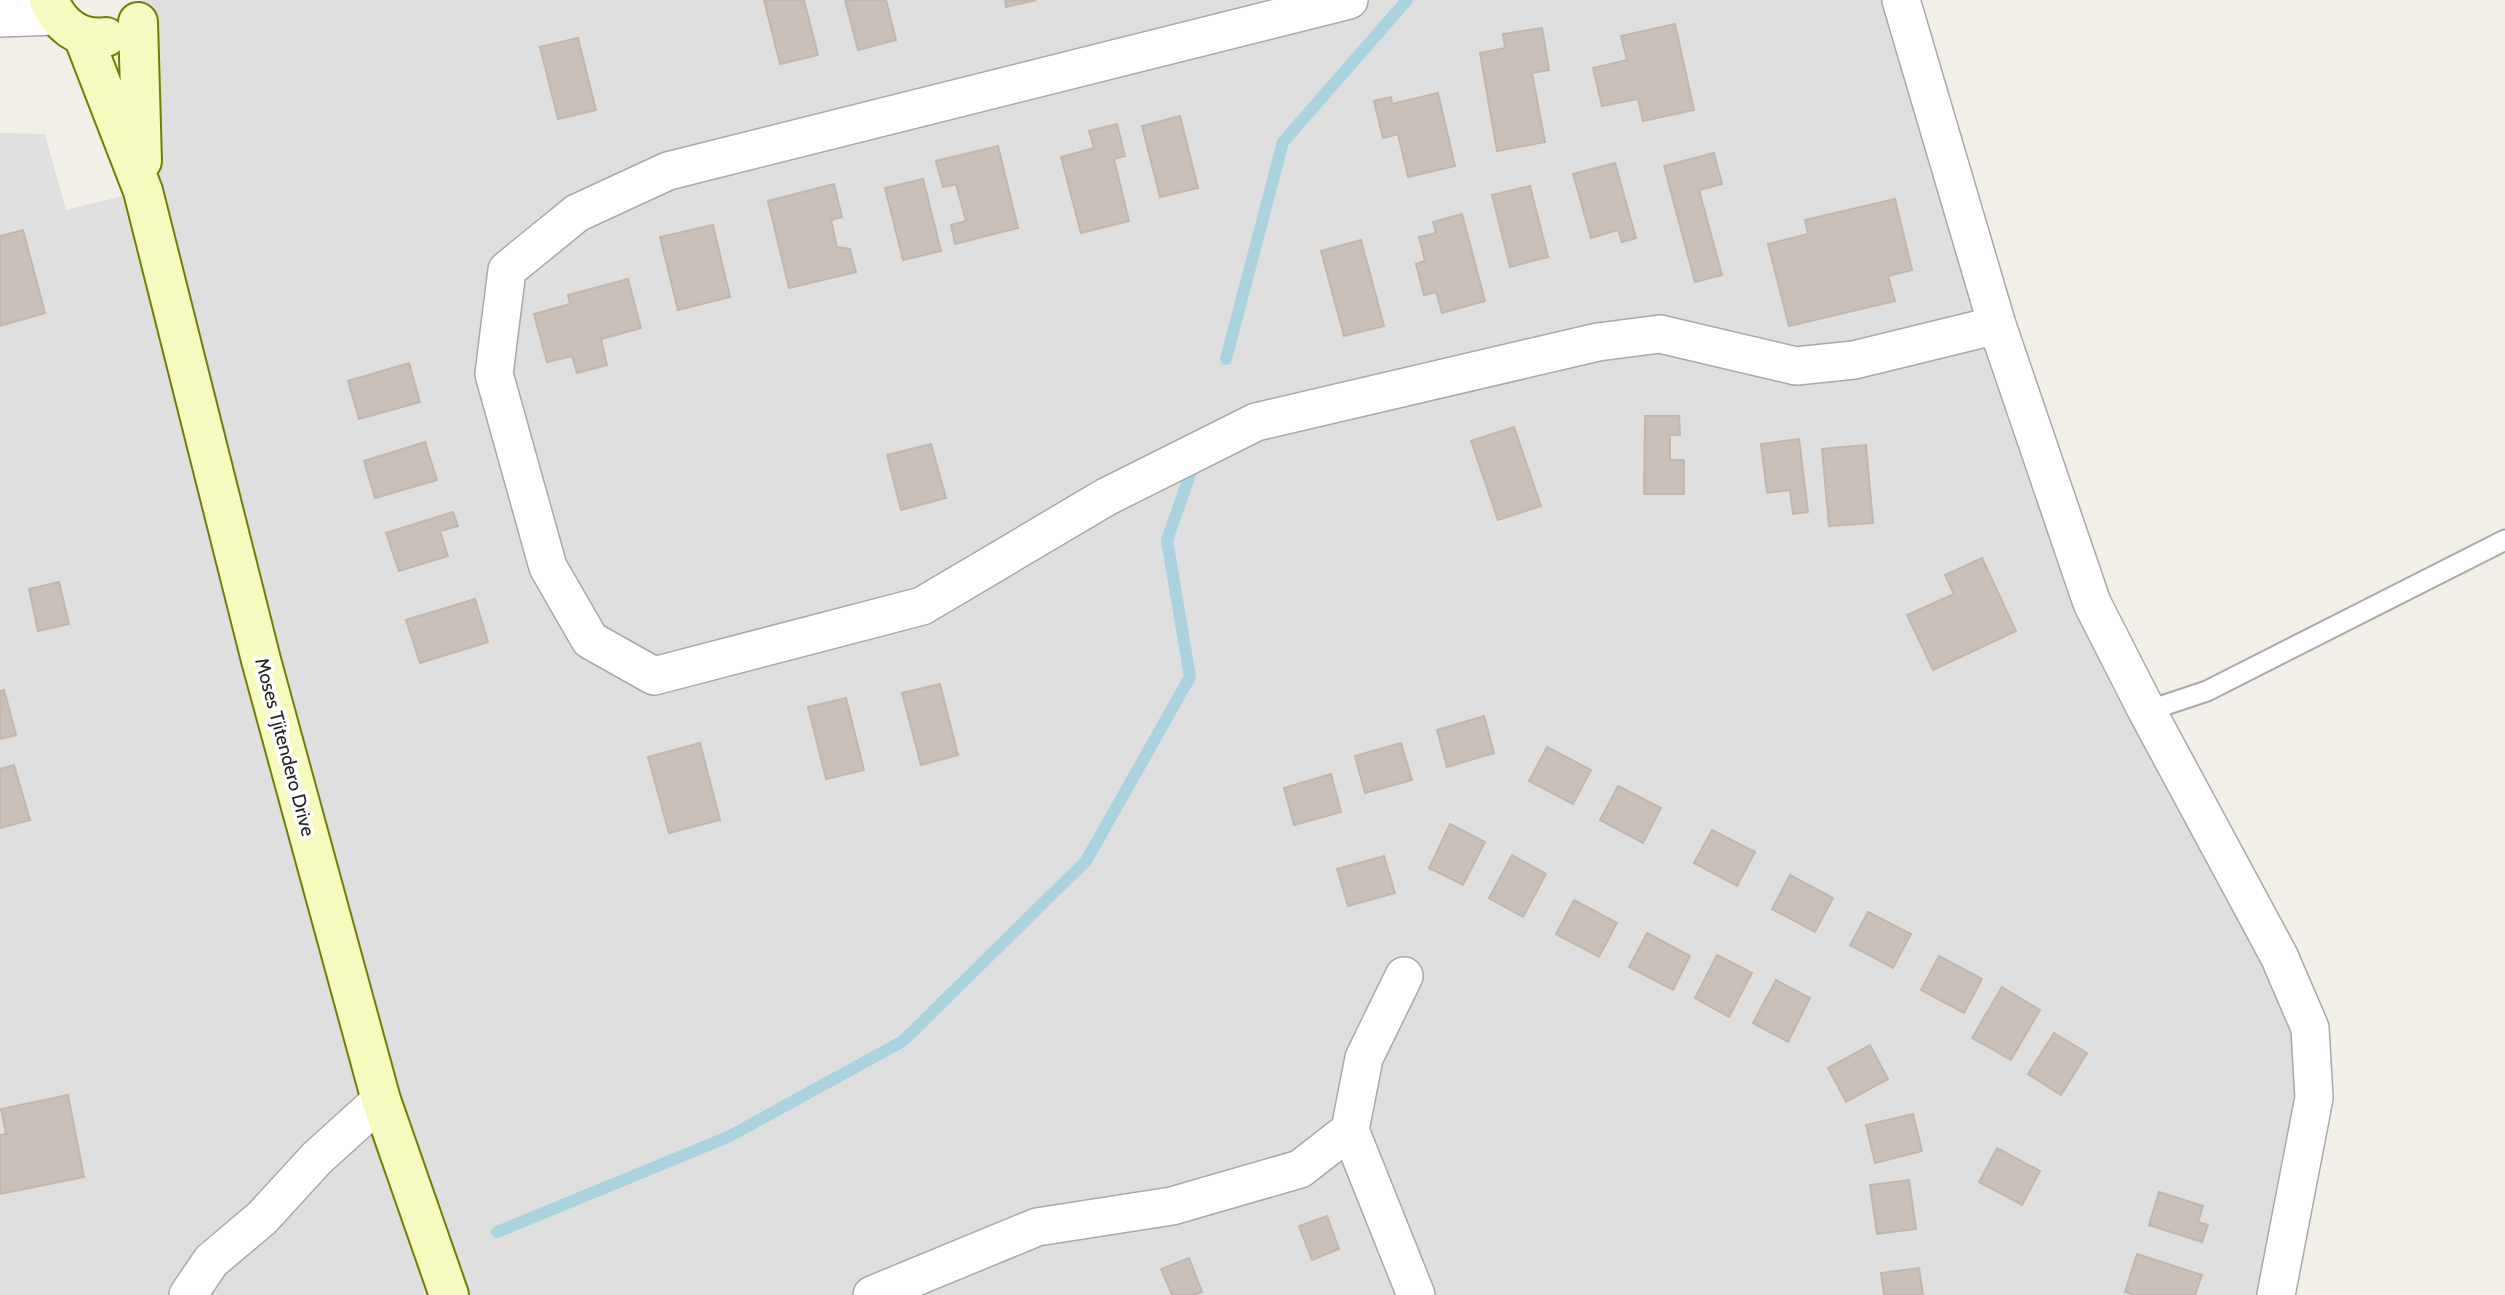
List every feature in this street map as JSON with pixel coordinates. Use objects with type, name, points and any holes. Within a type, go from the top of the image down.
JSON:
[{"type":"street","points":[[1349,0],[668,171],[577,213],[507,270],[494,374],[548,567],[590,640],[654,676],[922,606],[1106,497],[1256,422],[1598,342],[1660,334],[1796,366],[1854,360],[1997,325]]},
{"type":"street","points":[[1901,0],[1997,325],[2092,603],[2279,956],[2310,1028],[2314,1098],[2276,1295]]},
{"type":"street","points":[[0,18],[62,17],[98,38],[112,37],[126,31],[145,11]]},
{"type":"street","name":"Moses Tjitendero Drive","points":[[143,191],[145,11]]},
{"type":"street","name":"Moses Tjitendero Drive","points":[[62,17],[143,191],[257,647],[382,1100],[449,1295]]},
{"type":"street","points":[[1404,976],[1364,1058],[1350,1130],[1416,1295]]},
{"type":"street","points":[[188,1295],[211,1261],[262,1218],[317,1158],[382,1100]]},
{"type":"street","points":[[872,1295],[1037,1227],[1172,1206],[1300,1169],[1350,1130]]},
{"type":"lane","points":[[2147,711],[2207,691],[2505,540]]},
{"type":"shaded area","points":[[140,0],[1901,0],[2092,603],[2310,1028],[2276,1295],[0,1295],[0,133],[45,134],[66,210],[143,191]]},
{"type":"building","points":[[764,0],[804,0],[818,55],[780,64]]},
{"type":"building","points":[[845,0],[886,0],[896,40],[858,50]]},
{"type":"building","points":[[1005,0],[1036,0],[1006,7]]},
{"type":"building","points":[[1675,24],[1694,110],[1643,121],[1638,99],[1602,106],[1593,68],[1627,60],[1621,36]]},
{"type":"building","points":[[1542,28],[1549,70],[1532,73],[1545,142],[1497,151],[1480,53],[1505,48],[1503,34]]},
{"type":"building","points":[[578,38],[596,110],[558,119],[540,47]]},
{"type":"building","points":[[1438,93],[1455,166],[1408,177],[1398,134],[1383,138],[1374,101],[1391,97],[1392,104]]},
{"type":"building","points":[[1180,116],[1198,188],[1160,197],[1142,126]]},
{"type":"building","points":[[1117,124],[1125,156],[1114,159],[1129,221],[1081,233],[1061,157],[1094,148],[1089,131]]},
{"type":"building","points":[[998,146],[1018,228],[955,244],[951,225],[966,221],[956,184],[943,187],[936,161]]},
{"type":"building","points":[[1714,153],[1722,184],[1699,190],[1722,275],[1695,282],[1664,166]]},
{"type":"building","points":[[1615,163],[1636,238],[1622,242],[1618,230],[1591,238],[1573,174]]},
{"type":"building","points":[[923,179],[941,251],[903,260],[885,188]]},
{"type":"building","points":[[834,184],[842,217],[831,220],[837,247],[850,249],[856,272],[789,288],[768,201]]},
{"type":"building","points":[[1530,186],[1548,257],[1510,267],[1492,195]]},
{"type":"building","points":[[1895,199],[1912,270],[1888,276],[1895,301],[1789,326],[1768,244],[1808,234],[1805,220]]},
{"type":"building","points":[[1462,214],[1485,301],[1442,313],[1436,292],[1424,295],[1416,264],[1425,261],[1419,237],[1436,233],[1433,222]]},
{"type":"building","points":[[713,225],[730,297],[678,310],[660,237]]},
{"type":"building","points":[[23,230],[45,313],[0,326],[0,236]]},
{"type":"building","points":[[1361,240],[1384,326],[1344,336],[1321,251]]},
{"type":"building","points":[[628,279],[641,328],[601,339],[607,365],[577,373],[572,356],[547,362],[534,314],[570,304],[568,295]]},
{"type":"building","points":[[409,363],[420,402],[359,419],[348,381]]},
{"type":"building","points":[[1645,416],[1679,416],[1680,435],[1670,435],[1670,460],[1684,460],[1684,494],[1644,494]]},
{"type":"building","points":[[1514,427],[1541,506],[1498,520],[1471,441]]},
{"type":"building","points":[[1799,439],[1808,512],[1793,514],[1790,490],[1767,493],[1761,444]]},
{"type":"building","points":[[425,442],[437,480],[375,498],[364,461]]},
{"type":"building","points":[[931,444],[946,498],[901,510],[887,455]]},
{"type":"building","points":[[1866,445],[1873,523],[1829,526],[1822,449]]},
{"type":"building","points":[[453,512],[458,526],[440,531],[448,556],[399,571],[386,533]]},
{"type":"building","points":[[1982,558],[2016,631],[1933,670],[1907,615],[1954,594],[1945,575]]},
{"type":"building","points":[[59,582],[69,624],[38,631],[29,589]]},
{"type":"building","points":[[475,599],[488,642],[420,663],[406,620]]},
{"type":"building","points":[[940,684],[958,755],[921,765],[902,693]]},
{"type":"building","points":[[4,690],[16,735],[0,739],[0,691]]},
{"type":"building","points":[[846,698],[864,770],[826,779],[808,707]]},
{"type":"building","points":[[1484,716],[1494,753],[1447,767],[1437,730]]},
{"type":"building","points":[[700,743],[720,820],[669,833],[648,757]]},
{"type":"building","points":[[1401,743],[1412,780],[1365,793],[1355,756]]},
{"type":"building","points":[[1547,747],[1591,770],[1573,804],[1529,781]]},
{"type":"building","points":[[14,765],[30,820],[0,828],[0,769]]},
{"type":"building","points":[[1331,774],[1341,812],[1294,825],[1284,788]]},
{"type":"building","points":[[1618,786],[1661,808],[1643,843],[1600,820]]},
{"type":"building","points":[[1450,824],[1485,842],[1463,885],[1429,868]]},
{"type":"building","points":[[1712,830],[1755,852],[1737,886],[1694,863]]},
{"type":"building","points":[[1512,855],[1546,874],[1523,917],[1489,898]]},
{"type":"building","points":[[1384,856],[1395,893],[1348,906],[1337,869]]},
{"type":"building","points":[[1790,875],[1833,898],[1815,932],[1772,909]]},
{"type":"building","points":[[1574,900],[1617,923],[1599,957],[1556,934]]},
{"type":"building","points":[[1868,912],[1911,934],[1893,968],[1850,945]]},
{"type":"building","points":[[1647,933],[1690,956],[1673,990],[1629,967]]},
{"type":"building","points":[[1717,955],[1752,973],[1729,1017],[1695,998]]},
{"type":"building","points":[[1939,956],[1982,979],[1964,1013],[1921,990]]},
{"type":"building","points":[[1776,980],[1810,998],[1788,1042],[1753,1023]]},
{"type":"building","points":[[2002,987],[2040,1010],[2011,1060],[1972,1038]]},
{"type":"building","points":[[2054,1033],[2087,1053],[2061,1095],[2028,1074]]},
{"type":"building","points":[[1870,1045],[1888,1079],[1846,1102],[1828,1068]]},
{"type":"building","points":[[68,1095],[84,1177],[0,1194],[0,1135],[6,1134],[1,1109]]},
{"type":"building","points":[[1913,1114],[1922,1151],[1875,1163],[1866,1125]]},
{"type":"building","points":[[1997,1148],[2040,1171],[2022,1205],[1979,1182]]},
{"type":"building","points":[[1909,1180],[1916,1229],[1877,1234],[1870,1185]]},
{"type":"building","points":[[2159,1192],[2203,1206],[2198,1222],[2208,1225],[2202,1242],[2149,1225]]},
{"type":"building","points":[[1327,1216],[1339,1249],[1312,1260],[1299,1226]]},
{"type":"building","points":[[2137,1254],[2202,1275],[2195,1295],[2135,1295],[2125,1292]]},
{"type":"building","points":[[1189,1258],[1202,1292],[1172,1295],[1161,1269]]},
{"type":"building","points":[[1919,1268],[1923,1295],[1884,1295],[1881,1273]]},
{"type":"waterway","points":[[1226,359],[1283,142],[1407,0]]},
{"type":"waterway","points":[[497,1232],[728,1137],[903,1041],[1086,861],[1190,677],[1167,540],[1194,463]]}]
